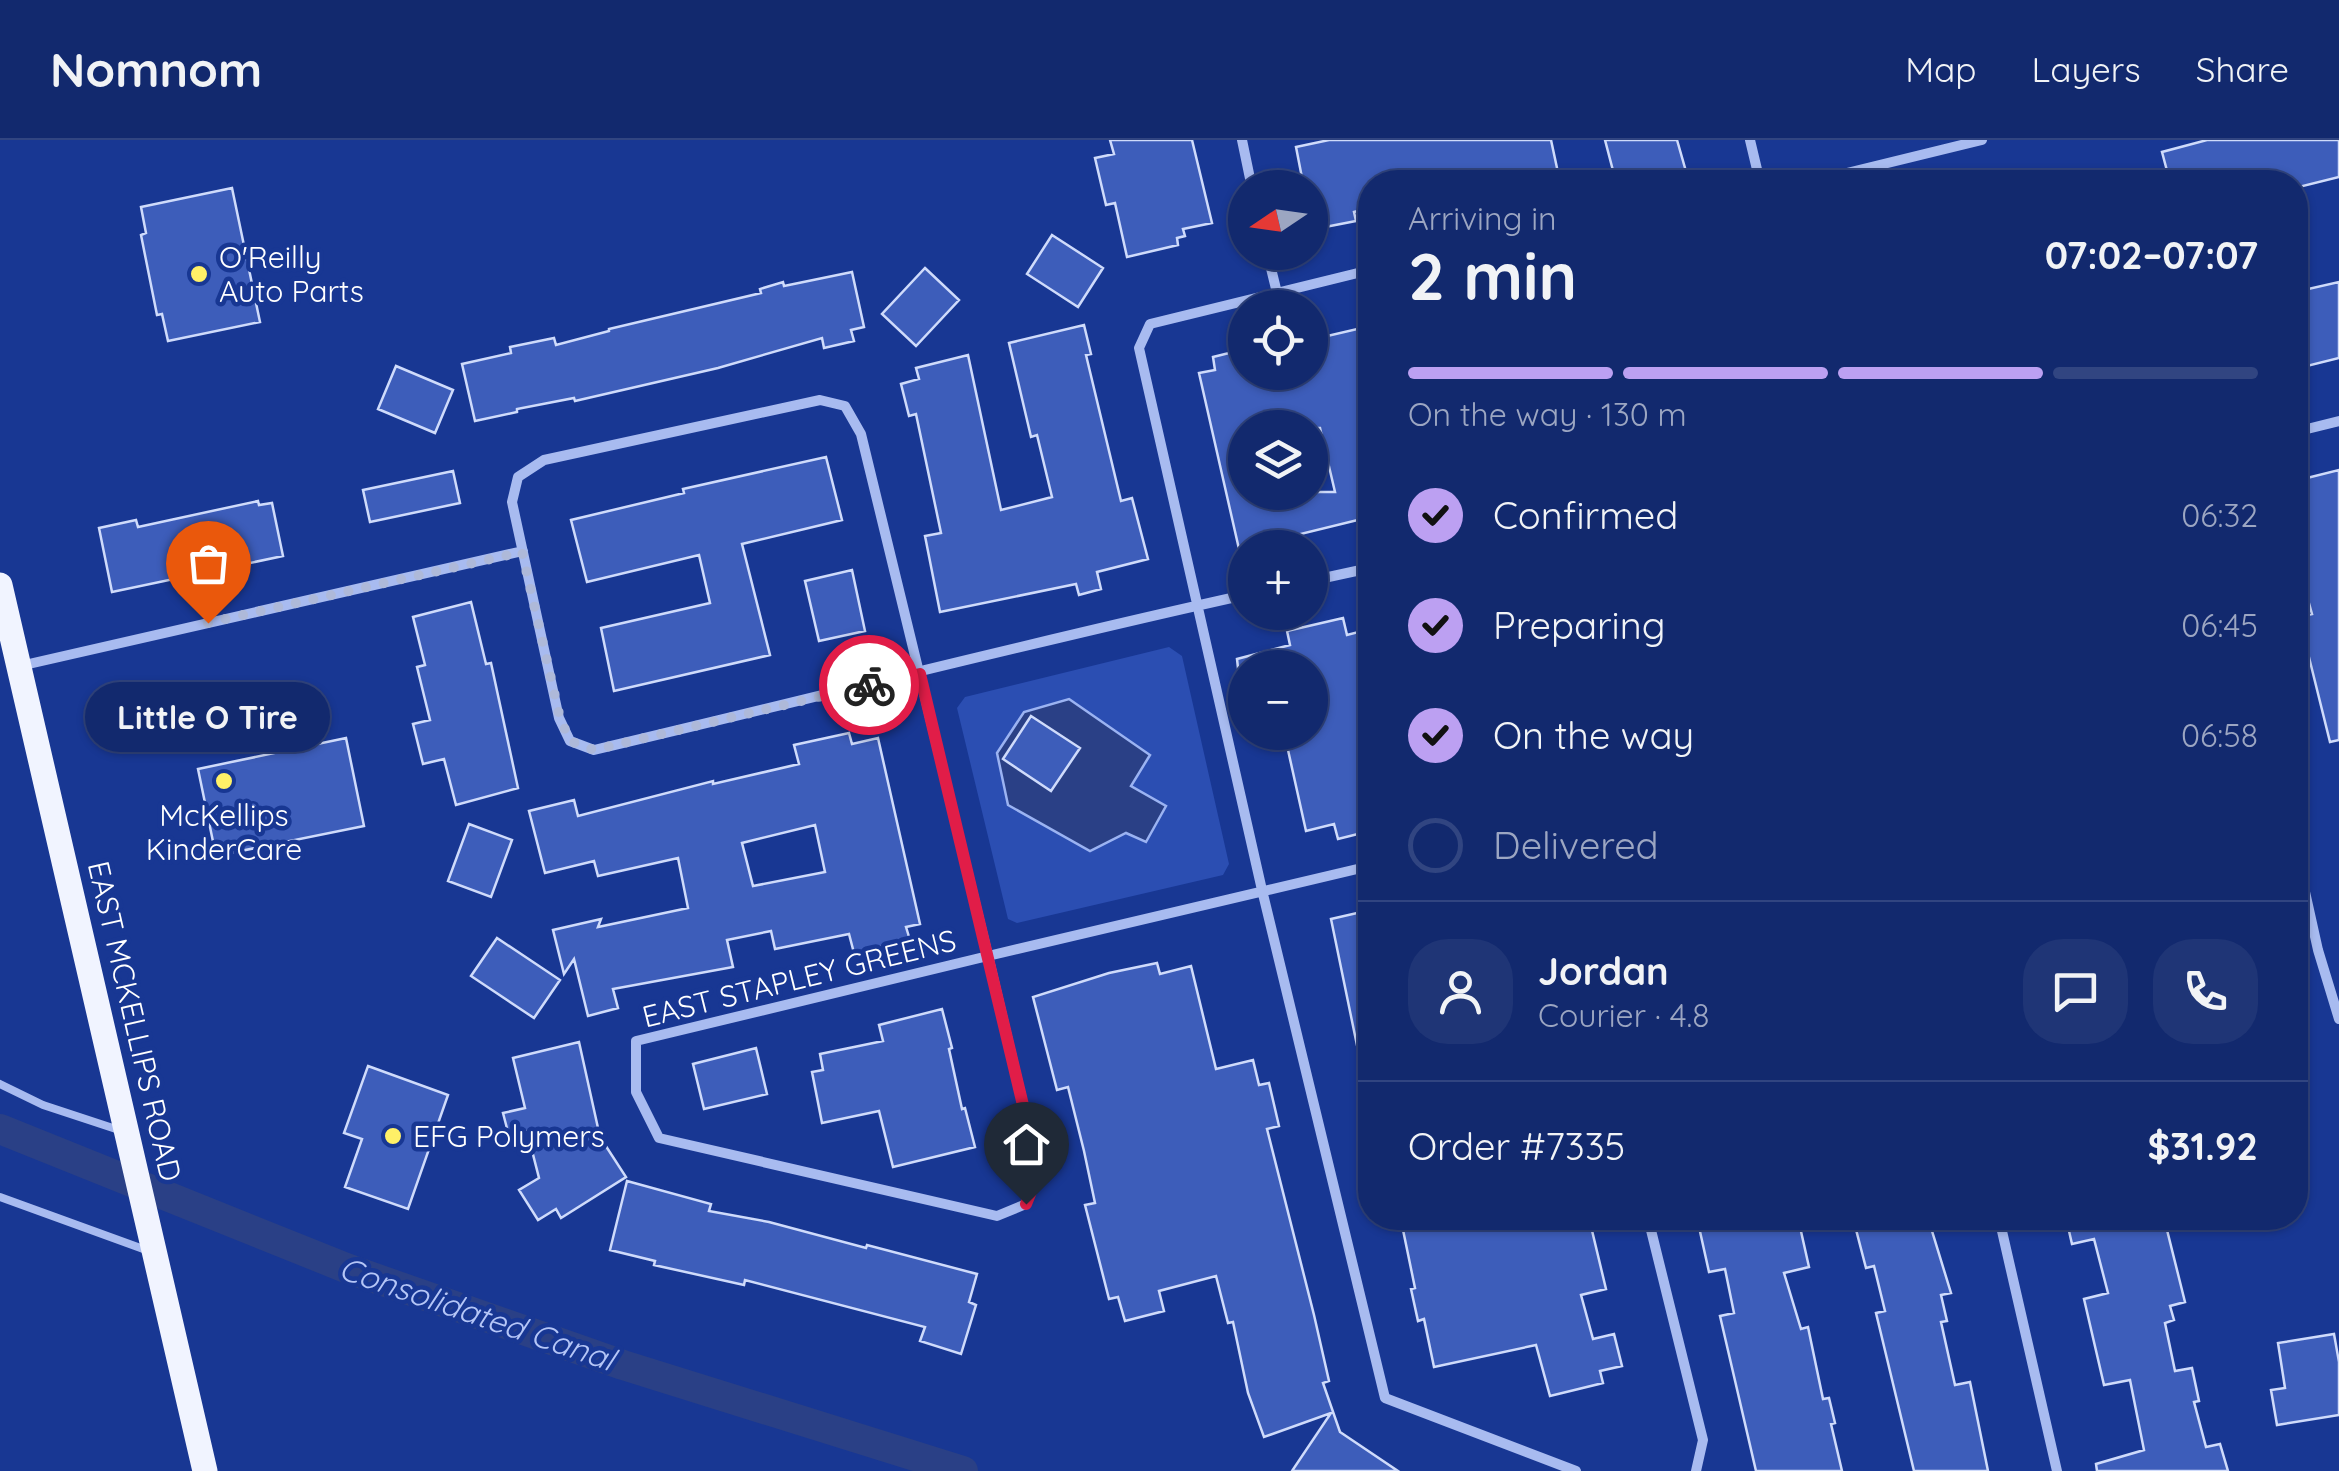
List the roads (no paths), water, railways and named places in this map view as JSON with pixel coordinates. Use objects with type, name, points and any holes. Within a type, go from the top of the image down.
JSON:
[{"type":"main road","name":"EAST MCKELLIPS ROAD","points":[[0,585],[205,1471]]},
{"type":"street","points":[[1242,140],[1248,170]]},
{"type":"street","points":[[1750,140],[1757,170]]},
{"type":"street","points":[[1859,170],[1982,140]]},
{"type":"street","points":[[1288,290],[1358,273]]},
{"type":"street","points":[[1228,305],[1150,324],[1138,348],[1262,890],[1386,1398],[1576,1471]]},
{"type":"street","name":"EAST STAPLEY GREENS","points":[[522,552],[512,502],[518,477],[544,460],[820,400],[845,406],[861,434],[920,674],[988,956],[1039,1172],[1026,1204],[997,1216],[660,1138],[636,1092],[636,1041],[988,956]]},
{"type":"street","points":[[2308,429],[2339,421]]},
{"type":"street","points":[[20,666],[522,552],[560,718],[570,741],[594,750],[1228,599]]},
{"type":"street","points":[[1328,577],[1358,571]]},
{"type":"street","points":[[988,956],[1358,869]]},
{"type":"street","points":[[2308,905],[2339,1019]]},
{"type":"street","points":[[1651,1230],[1703,1440],[1696,1471]]},
{"type":"street","points":[[2002,1230],[2057,1471]]},
{"type":"lane","points":[[0,1084],[130,1144]]},
{"type":"lane","points":[[0,1198],[152,1241]]},
{"type":"waterway","name":"Consolidated Canal","points":[[0,1129],[346,1268],[623,1365],[963,1471]]},
{"type":"place","name":"O'Reilly Auto Parts","points":[[199,274]]},
{"type":"place","name":"Little O Tire","points":[[208,623]]},
{"type":"place","name":"McKellips KinderCare","points":[[224,781]]},
{"type":"place","name":"EFG Polymers","points":[[393,1136]]}]
